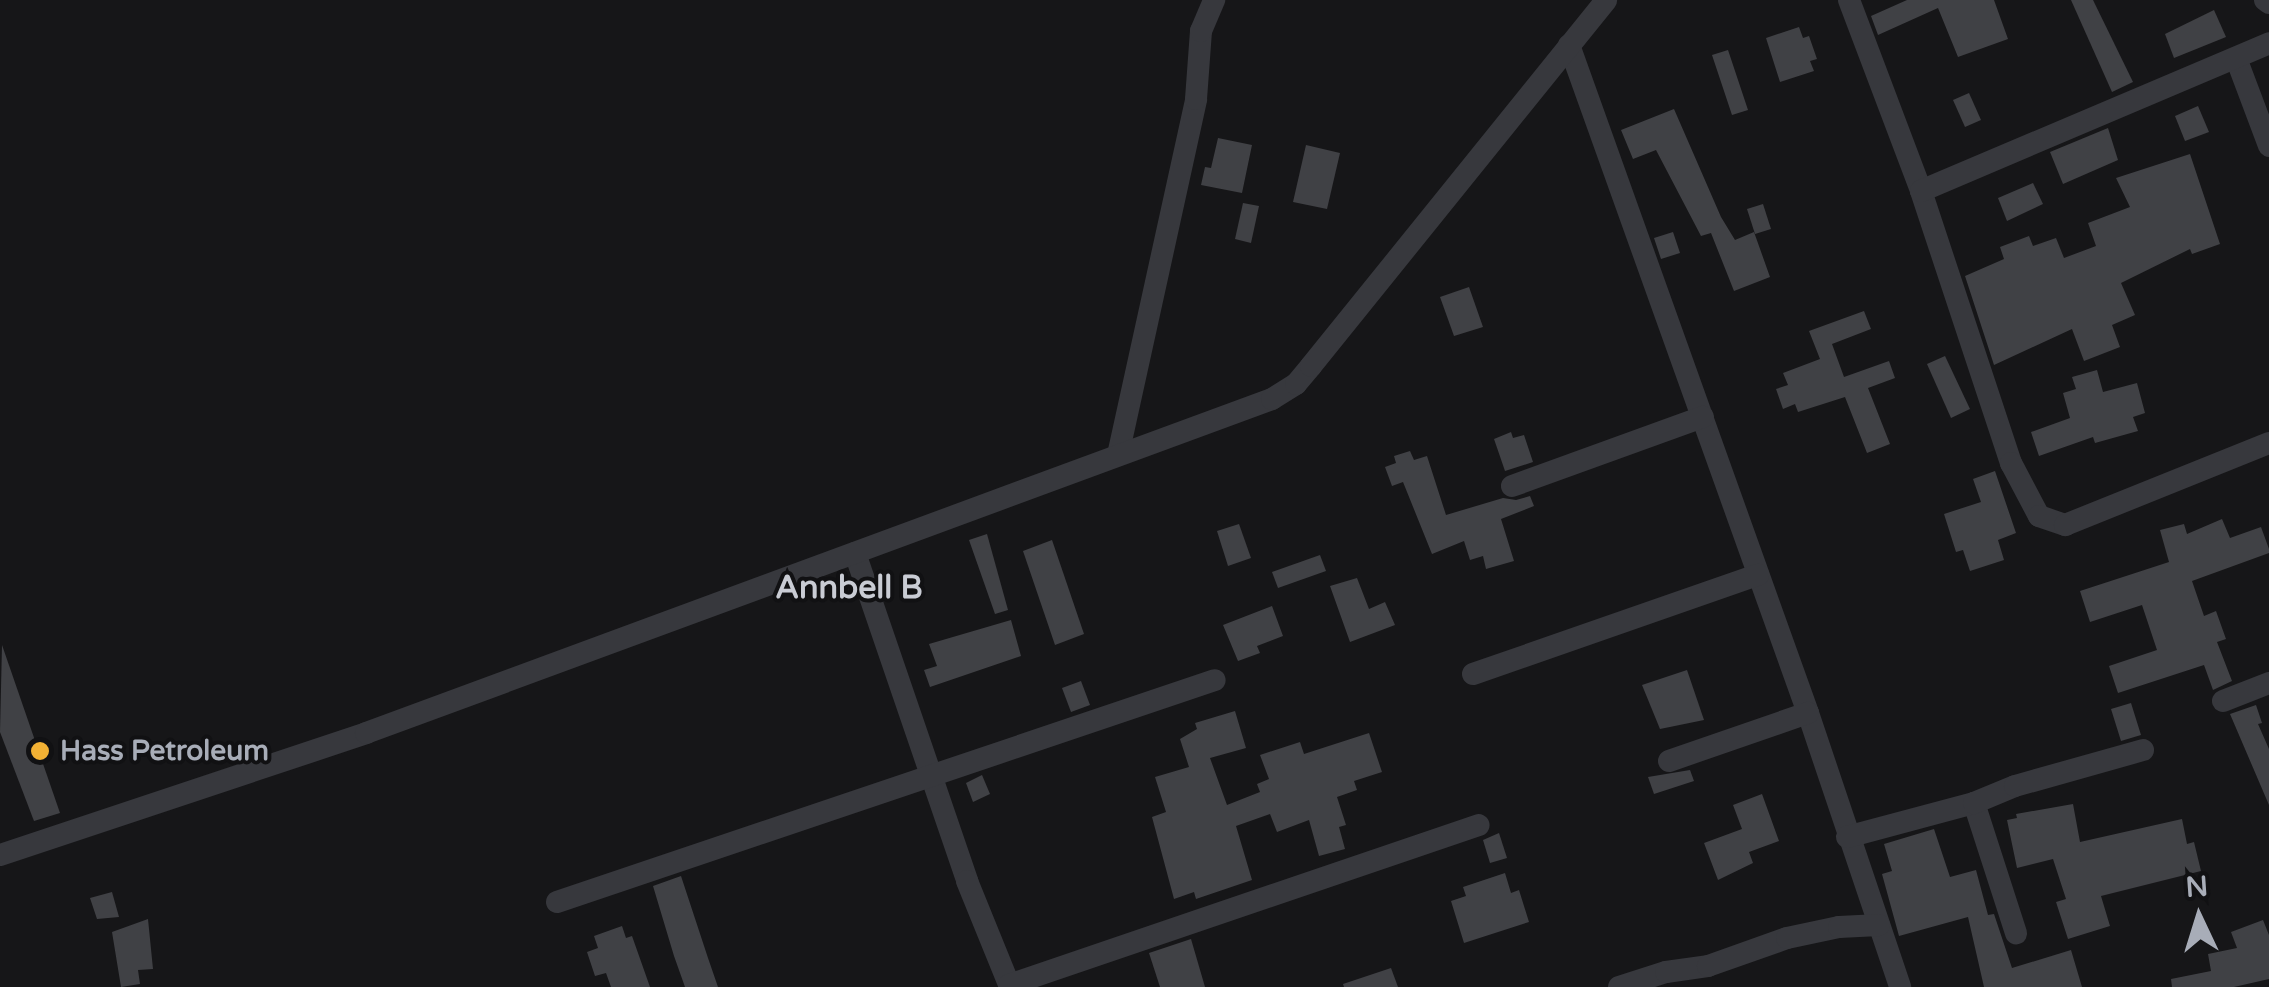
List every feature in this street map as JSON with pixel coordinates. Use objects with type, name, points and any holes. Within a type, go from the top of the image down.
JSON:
[{"type":"street","points":[[1118,455],[1196,99],[1201,31],[1214,0]]},
{"type":"street","points":[[0,855],[366,733],[1272,398],[1296,384],[1606,0]]},
{"type":"street","points":[[1849,0],[1921,191],[2011,463],[2039,516],[2066,524],[2269,444]]},
{"type":"street","points":[[1921,191],[2269,43]]},
{"type":"street","points":[[1569,45],[1808,714],[1900,987]]},
{"type":"street","points":[[2236,58],[2269,146]]},
{"type":"street","points":[[1512,486],[1703,418]]},
{"type":"street","points":[[855,553],[967,880],[1009,986],[1478,826]]},
{"type":"street","points":[[1473,674],[1758,575]]},
{"type":"street","points":[[557,902],[1215,680]]},
{"type":"street","points":[[2223,700],[2269,683]]},
{"type":"street","points":[[1669,761],[1808,714]]},
{"type":"street","points":[[1847,837],[1974,803],[2015,786],[2143,750]]},
{"type":"street","points":[[1974,803],[2016,933]]},
{"type":"street","points":[[1620,987],[1666,972],[1708,966],[1787,938],[1840,927],[1879,925]]},
{"type":"building","points":[[1907,0],[1994,0],[2008,39],[1958,57],[1938,8],[1878,35],[1871,16]]},
{"type":"building","points":[[2071,0],[2093,0],[2133,82],[2112,92]]},
{"type":"building","points":[[2214,10],[2226,37],[2174,58],[2165,34]]},
{"type":"building","points":[[1799,27],[1803,38],[1809,36],[1817,59],[1810,61],[1814,71],[1780,82],[1766,38]]},
{"type":"building","points":[[1728,50],[1748,110],[1732,115],[1712,55]]},
{"type":"building","points":[[1969,93],[1981,120],[1965,127],[1953,100]]},
{"type":"building","points":[[2198,106],[2209,132],[2185,141],[2175,116]]},
{"type":"building","points":[[1674,109],[1721,217],[1735,240],[1754,232],[1770,277],[1734,291],[1711,233],[1701,236],[1656,150],[1633,159],[1621,130]]},
{"type":"building","points":[[2108,128],[2118,160],[2063,184],[2050,152]]},
{"type":"building","points":[[1218,138],[1252,145],[1242,193],[1201,185],[1205,167],[1211,168]]},
{"type":"building","points":[[1306,145],[1340,153],[1327,209],[1293,202]]},
{"type":"building","points":[[2190,154],[2220,244],[2192,254],[2190,249],[2121,283],[2135,315],[2112,325],[2120,347],[2084,361],[2072,329],[1994,365],[1965,276],[2004,259],[2000,247],[2029,236],[2033,246],[2056,238],[2064,258],[2096,246],[2088,223],[2130,207],[2116,178]]},
{"type":"building","points":[[2033,183],[2043,204],[2007,221],[1998,198]]},
{"type":"building","points":[[1243,203],[1259,206],[1251,243],[1235,239]]},
{"type":"building","points":[[1763,204],[1771,229],[1755,234],[1747,209]]},
{"type":"building","points":[[1673,232],[1680,253],[1661,259],[1654,238]]},
{"type":"building","points":[[1469,287],[1483,327],[1454,336],[1440,297]]},
{"type":"building","points":[[1864,311],[1871,329],[1832,344],[1844,377],[1889,361],[1895,378],[1868,388],[1890,444],[1867,453],[1845,397],[1798,412],[1795,404],[1783,409],[1776,389],[1788,385],[1783,373],[1820,359],[1809,331]]},
{"type":"building","points":[[1945,356],[1970,409],[1951,418],[1927,364]]},
{"type":"building","points":[[2097,370],[2103,392],[2137,383],[2145,413],[2133,417],[2138,431],[2095,443],[2093,437],[2039,456],[2031,432],[2070,418],[2063,393],[2076,389],[2072,377]]},
{"type":"building","points":[[1511,432],[1513,438],[1524,435],[1533,462],[1505,471],[1494,439]]},
{"type":"building","points":[[1410,451],[1414,460],[1427,456],[1446,515],[1503,498],[1530,496],[1534,506],[1501,519],[1514,561],[1486,569],[1483,556],[1470,560],[1464,541],[1432,554],[1403,482],[1392,486],[1385,467],[1396,463],[1394,456]]},
{"type":"building","points":[[1995,471],[2016,533],[1998,540],[2004,560],[1970,571],[1963,550],[1956,552],[1944,514],[1981,502],[1973,479]]},
{"type":"building","points":[[2222,519],[2230,538],[2261,527],[2269,549],[2269,553],[2192,581],[2204,616],[2216,611],[2226,639],[2217,642],[2232,681],[2213,690],[2204,665],[2118,693],[2109,666],[2157,650],[2142,605],[2090,622],[2080,591],[2169,562],[2160,530],[2184,524],[2187,534]]},
{"type":"building","points":[[1239,524],[1251,558],[1228,566],[1217,531]]},
{"type":"building","points":[[987,534],[1008,610],[995,614],[969,540]]},
{"type":"building","points":[[1052,540],[1084,634],[1055,645],[1023,551]]},
{"type":"building","points":[[1320,555],[1326,571],[1278,588],[1272,572]]},
{"type":"building","points":[[1357,578],[1369,609],[1385,602],[1395,625],[1350,642],[1330,586]]},
{"type":"building","points":[[1272,606],[1283,636],[1257,646],[1260,653],[1238,661],[1223,625]]},
{"type":"building","points":[[1011,620],[1021,656],[930,687],[924,670],[937,666],[929,644]]},
{"type":"building","points":[[2,645],[60,813],[34,821],[0,732]]},
{"type":"building","points":[[1687,670],[1704,720],[1660,729],[1642,685]]},
{"type":"building","points":[[1081,681],[1090,705],[1071,712],[1062,688]]},
{"type":"building","points":[[2131,703],[2141,735],[2121,741],[2111,709]]},
{"type":"building","points":[[2256,705],[2262,723],[2258,724],[2269,749],[2269,805],[2230,714]]},
{"type":"building","points":[[1235,711],[1246,748],[1210,758],[1227,805],[1260,792],[1257,784],[1269,779],[1260,755],[1300,742],[1304,754],[1369,733],[1382,772],[1354,781],[1357,790],[1337,797],[1346,825],[1339,827],[1345,849],[1319,856],[1309,820],[1277,832],[1270,814],[1236,826],[1252,880],[1196,899],[1194,892],[1174,899],[1152,817],[1166,812],[1155,777],[1189,767],[1180,739],[1197,729],[1195,723]]},
{"type":"building","points":[[1690,770],[1694,781],[1654,794],[1648,777]]},
{"type":"building","points":[[982,775],[990,794],[973,802],[966,783]]},
{"type":"building","points":[[1762,794],[1779,841],[1749,852],[1753,863],[1718,880],[1704,843],[1742,829],[1733,805]]},
{"type":"building","points":[[2073,804],[2080,842],[2182,819],[2187,844],[2194,842],[2201,871],[2101,896],[2110,926],[2068,939],[2056,902],[2066,899],[2053,859],[2017,868],[2007,820],[2017,818],[2016,814]]},
{"type":"building","points":[[1934,829],[1950,877],[1976,870],[1988,915],[1994,914],[2012,968],[2071,950],[2082,987],[1984,987],[1968,917],[1899,936],[1882,874],[1892,871],[1884,844]]},
{"type":"building","points":[[1499,833],[1507,858],[1490,863],[1483,840]]},
{"type":"building","points":[[1505,873],[1511,893],[1519,890],[1529,922],[1464,943],[1451,901],[1466,896],[1463,887]]},
{"type":"building","points":[[681,876],[718,987],[685,987],[674,956],[653,886]]},
{"type":"building","points":[[112,892],[119,917],[97,919],[90,898]]},
{"type":"building","points":[[148,919],[153,969],[138,970],[140,984],[121,987],[112,932]]},
{"type":"building","points":[[2263,920],[2269,935],[2269,979],[2234,987],[2172,987],[2171,979],[2211,971],[2208,954],[2237,948],[2231,932]]},
{"type":"building","points":[[622,926],[626,938],[632,936],[650,987],[611,987],[606,973],[595,976],[587,952],[598,948],[594,936]]},
{"type":"building","points":[[1191,939],[1205,987],[1160,987],[1149,953]]},
{"type":"building","points":[[1391,968],[1398,987],[1344,987],[1343,984]]},
{"type":"place","name":"Hass Petroleum","points":[[40,751]]},
{"type":"district","name":"Annbell B","points":[[849,588]]}]
